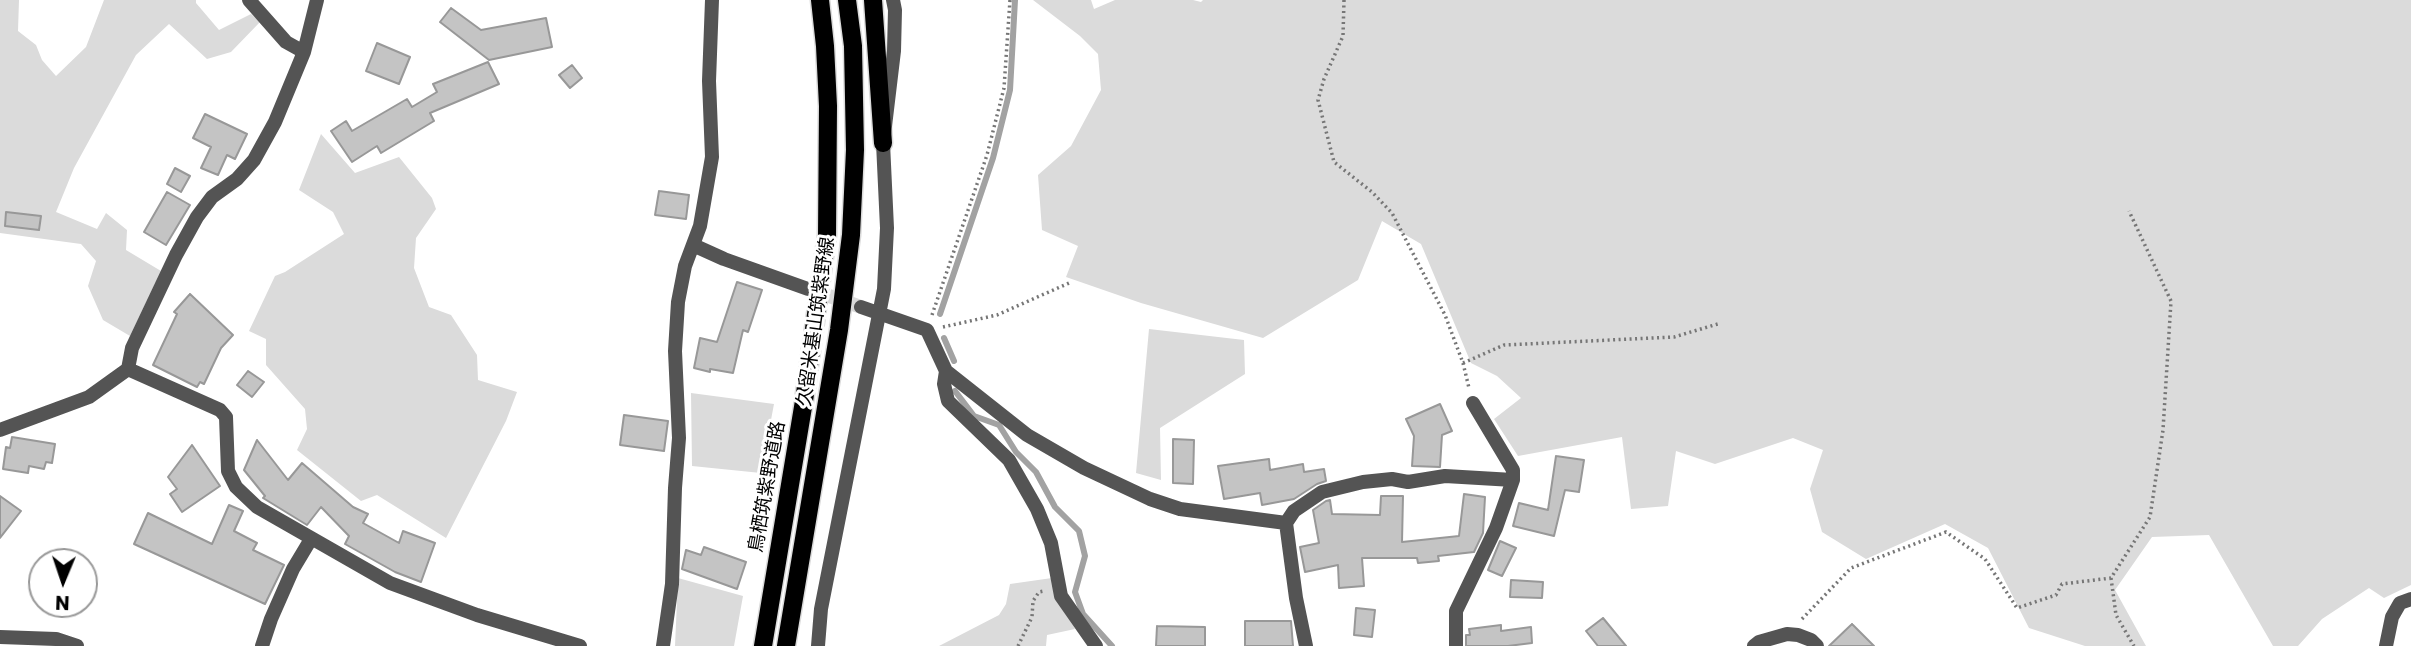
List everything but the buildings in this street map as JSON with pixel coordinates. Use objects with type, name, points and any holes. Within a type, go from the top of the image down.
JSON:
[{"type":"main road","name":"鳥栖筑紫野道路","points":[[762,646],[804,401],[827,235],[828,106],[820,0]]},
{"type":"main road","name":"久留米基山筑紫野線","points":[[786,646],[839,330],[851,235],[855,150],[853,46],[848,0]]},
{"type":"main road","points":[[873,0],[883,143]]},
{"type":"main road","points":[[752,646],[784,514]]},
{"type":"street","points":[[248,0],[286,42],[304,52]]},
{"type":"street","points":[[0,430],[89,397],[128,369],[132,348],[176,255],[197,218],[212,197],[237,179],[254,160],[275,122],[304,52],[317,0]]},
{"type":"street","points":[[663,646],[672,584],[679,438],[675,351],[678,302],[685,266],[700,226],[712,157],[709,80],[712,0]]},
{"type":"street","points":[[818,646],[821,609],[884,289],[887,228],[883,143],[894,51],[893,0]]},
{"type":"street","points":[[693,245],[724,260],[808,289]]},
{"type":"street","points":[[861,307],[927,330],[946,371],[1027,435],[1084,468],[1150,499],[1180,509],[1286,523]]},
{"type":"street","points":[[128,369],[220,410],[226,417],[228,471],[236,487],[257,507],[390,583],[477,615],[580,646]]},
{"type":"street","points":[[946,371],[944,384],[948,401],[1009,460],[1037,509],[1051,542],[1062,596],[1096,646]]},
{"type":"street","points":[[1457,646],[1456,611],[1496,527],[1513,480],[1513,470],[1473,404]]},
{"type":"street","points":[[1306,646],[1296,598],[1286,523],[1294,511],[1322,492],[1363,482],[1392,479],[1408,482],[1445,476],[1513,480]]},
{"type":"street","points":[[262,646],[271,618],[293,569],[311,539]]},
{"type":"street","points":[[2386,646],[2392,617],[2400,603],[2411,599]]},
{"type":"street","points":[[1755,646],[1759,642],[1787,634],[1798,635],[1817,646]]},
{"type":"street","points":[[0,637],[56,639],[77,646]]},
{"type":"path","points":[[927,330],[987,155],[1004,88],[1010,0]]},
{"type":"path","points":[[1344,0],[1343,36],[1318,100],[1334,162],[1392,213],[1445,315],[1463,363],[1473,404]]},
{"type":"path","points":[[2129,211],[2171,301],[2163,430],[2150,517],[2111,578],[2116,615],[2134,646]]},
{"type":"path","points":[[927,330],[996,315],[1069,283]]},
{"type":"path","points":[[1463,363],[1504,345],[1674,337],[1721,323]]},
{"type":"path","points":[[1798,635],[1803,618],[1851,568],[1946,532],[1985,559],[2017,608],[2056,595],[2062,584],[2111,578]]},
{"type":"path","points":[[1017,646],[1032,617],[1033,601],[1040,593],[1060,587]]},
{"type":"shaded area","points":[[0,0],[19,0],[18,31],[36,45],[42,60],[56,76],[86,47],[104,0],[196,0],[219,30],[251,14],[260,22],[231,52],[207,59],[169,24],[136,55],[74,168],[56,212],[97,229],[106,213],[127,230],[126,250],[161,271],[130,336],[103,320],[88,286],[96,261],[81,244],[0,233]]},
{"type":"shaded area","points":[[1033,0],[1091,0],[1094,9],[1115,0],[2411,0],[2411,585],[2384,598],[2369,588],[2322,619],[2298,646],[2273,646],[2209,535],[2152,537],[2115,590],[2146,646],[2085,646],[2029,628],[1988,548],[1945,524],[1866,559],[1822,532],[1810,489],[1823,450],[1793,438],[1715,464],[1676,451],[1668,506],[1631,509],[1622,437],[1518,456],[1494,419],[1521,398],[1497,376],[1471,363],[1421,244],[1382,221],[1358,280],[1263,338],[1141,303],[1066,277],[1078,246],[1042,230],[1038,175],[1071,146],[1101,90],[1098,54],[1080,36]]},
{"type":"shaded area","points":[[321,134],[355,173],[399,157],[432,198],[436,209],[416,238],[414,268],[429,307],[451,315],[477,355],[478,380],[517,392],[506,421],[446,538],[377,495],[361,501],[297,450],[307,429],[305,409],[266,365],[266,339],[249,331],[275,276],[344,234],[333,212],[299,190]]},
{"type":"shaded area","points":[[1149,329],[1244,340],[1245,374],[1160,428],[1161,480],[1136,473]]},
{"type":"shaded area","points":[[691,393],[774,404],[761,473],[692,466]]},
{"type":"shaded area","points":[[678,578],[743,596],[734,646],[675,646]]},
{"type":"shaded area","points":[[1052,578],[1075,629],[1047,635],[1046,646],[939,646],[999,615],[1006,604],[1010,584]]},
{"type":"waterway","points":[[940,314],[993,158],[1010,90],[1015,0]]},
{"type":"waterway","points":[[944,338],[954,361]]},
{"type":"waterway","points":[[955,391],[974,416],[999,425],[1016,452],[1036,472],[1055,507],[1079,531],[1085,556],[1075,592],[1083,614],[1112,646]]},
{"type":"tunnel","points":[[809,289],[861,307]]}]
